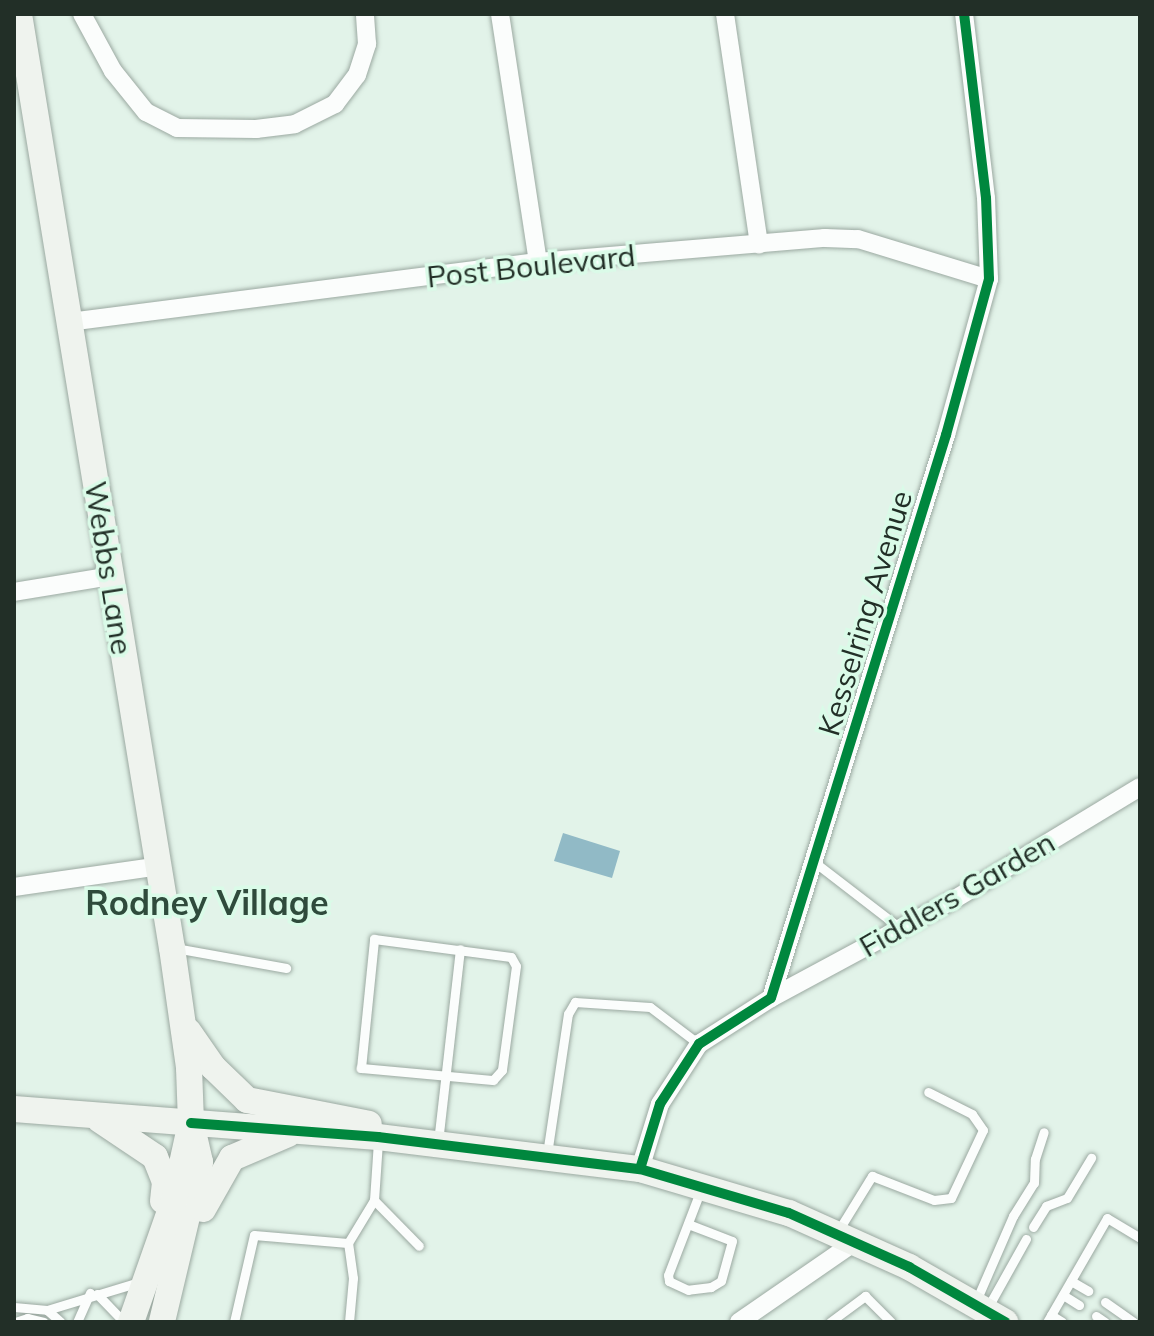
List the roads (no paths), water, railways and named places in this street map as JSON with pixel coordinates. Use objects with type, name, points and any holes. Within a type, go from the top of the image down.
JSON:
[{"type":"main road","name":"Webbs Lane","points":[[19,14],[172,948],[183,1024],[191,1123],[200,1162],[166,1321]]},
{"type":"main road","points":[[183,1024],[213,1067],[247,1100],[332,1115],[446,1144]]},
{"type":"main road","points":[[14,1109],[378,1137],[547,1155],[640,1169],[702,1186],[846,1238],[988,1312]]},
{"type":"main road","points":[[94,1117],[135,1140],[161,1168],[164,1195],[147,1276]]},
{"type":"main road","name":"Webbs Lane","points":[[131,1322],[174,1200],[191,1123]]},
{"type":"main road","points":[[184,1244],[224,1166],[246,1148],[297,1131]]},
{"type":"street","points":[[82,14],[113,71],[146,112],[177,128],[256,129],[295,124],[335,104],[357,75],[364,55],[365,14]]},
{"type":"street","points":[[500,14],[538,262]]},
{"type":"street","points":[[725,14],[759,245]]},
{"type":"street","name":"Kesselring Avenue","points":[[771,998],[989,279],[986,198],[964,14]]},
{"type":"street","name":"Post Boulevard","points":[[69,322],[538,262],[858,239],[989,279]]},
{"type":"street","points":[[14,592],[111,576]]},
{"type":"street","name":"Fiddlers Garden","points":[[771,998],[900,928],[1140,787]]},
{"type":"street","points":[[14,887],[159,866]]},
{"type":"street","points":[[640,1169],[660,1104],[699,1044],[771,998]]},
{"type":"street","points":[[739,1322],[846,1238]]},
{"type":"lane","points":[[813,861],[900,928]]},
{"type":"lane","points":[[374,939],[460,949],[511,957],[516,966],[502,1070],[493,1080],[361,1068],[374,939]]},
{"type":"lane","points":[[172,948],[207,950],[286,968]]},
{"type":"lane","points":[[446,1144],[445,1077],[460,949]]},
{"type":"lane","points":[[547,1155],[552,1101],[568,1014],[575,1002],[650,1007],[699,1044]]},
{"type":"lane","points":[[846,1238],[872,1176],[934,1200],[951,1198],[983,1130],[972,1114],[928,1092]]},
{"type":"lane","points":[[988,1312],[1013,1216],[1034,1183],[1035,1159],[1044,1132]]},
{"type":"lane","points":[[349,1322],[353,1278],[348,1243],[374,1200],[378,1137]]},
{"type":"lane","points":[[1033,1227],[1046,1206],[1067,1198],[1091,1158]]},
{"type":"lane","points":[[688,1224],[732,1241],[721,1281],[711,1287],[688,1290],[669,1281],[688,1224],[702,1186]]},
{"type":"lane","points":[[374,1200],[419,1246]]},
{"type":"lane","points":[[1062,1322],[1049,1319],[1107,1218],[1140,1238]]},
{"type":"lane","points":[[234,1322],[254,1235],[348,1243]]},
{"type":"lane","points":[[988,1312],[1026,1239]]},
{"type":"lane","points":[[14,1307],[47,1310],[147,1276]]},
{"type":"lane","points":[[1071,1281],[1088,1291]]},
{"type":"lane","points":[[77,1322],[94,1294]]},
{"type":"lane","points":[[94,1294],[124,1322]]},
{"type":"lane","points":[[1063,1295],[1079,1305]]},
{"type":"lane","points":[[830,1322],[865,1296],[891,1322]]},
{"type":"lane","points":[[1105,1302],[1134,1322]]},
{"type":"lane","points":[[47,1310],[61,1322]]},
{"type":"lane","points":[[1096,1316],[1105,1322]]},
{"type":"lane","points":[[15,1322],[27,1318],[44,1322]]},
{"type":"water","points":[[563,833],[620,851],[612,878],[554,861]]},
{"type":"district","name":"Rodney Village","points":[[207,903]]}]
